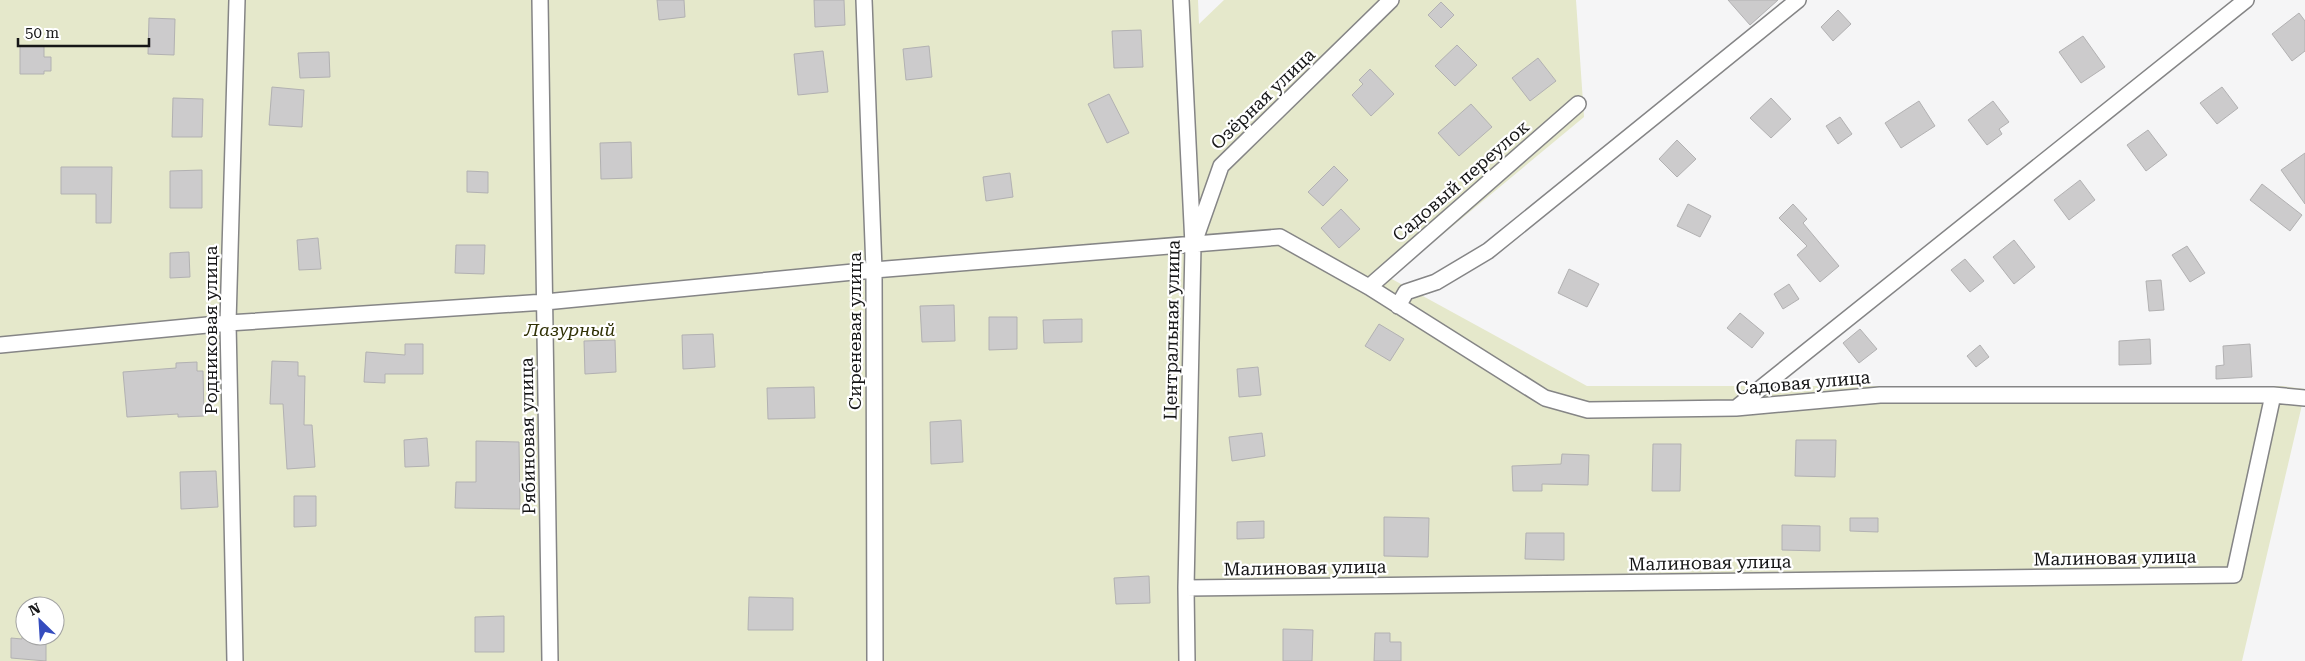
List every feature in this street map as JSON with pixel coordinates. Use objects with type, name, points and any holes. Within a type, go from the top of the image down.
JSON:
[{"type":"street","name":"Родниковая улица","points":[[235,661],[228,322],[237,0]]},
{"type":"street","name":"Рябиновая улица","points":[[540,0],[550,661]]},
{"type":"street","name":"Сиреневая улица","points":[[864,0],[874,270],[875,661]]},
{"type":"street","name":"Центральная улица","points":[[1181,0],[1193,245],[1186,588],[1188,661]]},
{"type":"street","name":"Озёрная улица","points":[[1193,245],[1221,166],[1391,0]]},
{"type":"street","points":[[1398,306],[1406,292],[1436,282],[1488,251],[1798,0]]},
{"type":"street","points":[[1736,408],[2246,0]]},
{"type":"street","name":"Садовый переулок","points":[[1369,288],[1578,104]]},
{"type":"street","name":"Садовая улица","points":[[0,345],[228,322],[545,302],[874,270],[1280,237],[1369,288],[1545,398],[1588,410],[1736,408],[1880,395],[2273,395],[2305,398]]},
{"type":"street","name":"Малиновая улица","points":[[1186,588],[2234,576],[2273,395]]},
{"type":"green space","name":"Лазурный","points":[[0,0],[1198,0],[1199,24],[1224,0],[1576,0],[1584,117],[1390,278],[1587,386],[2283,386],[2305,389],[2242,661],[0,661]]},
{"type":"building","points":[[657,0],[684,0],[685,17],[659,20]]},
{"type":"building","points":[[814,0],[844,0],[845,25],[815,27]]},
{"type":"building","points":[[1728,0],[1778,0],[1750,25]]},
{"type":"building","points":[[1441,2],[1454,15],[1441,28],[1428,15]]},
{"type":"building","points":[[1838,10],[1851,24],[1833,41],[1821,27]]},
{"type":"building","points":[[2299,13],[2305,21],[2305,51],[2292,61],[2272,34]]},
{"type":"building","points":[[149,18],[175,19],[174,55],[148,54]]},
{"type":"building","points":[[1141,30],[1143,67],[1114,68],[1112,31]]},
{"type":"building","points":[[2083,36],[2105,67],[2081,83],[2059,52]]},
{"type":"building","points":[[1457,45],[1477,65],[1455,86],[1435,66]]},
{"type":"building","points":[[20,46],[44,46],[44,57],[51,57],[51,71],[44,71],[44,74],[20,74]]},
{"type":"building","points":[[929,46],[932,77],[906,80],[903,49]]},
{"type":"building","points":[[823,51],[828,92],[798,95],[794,54]]},
{"type":"building","points":[[329,52],[330,77],[300,78],[298,53]]},
{"type":"building","points":[[1538,58],[1556,81],[1530,101],[1512,78]]},
{"type":"building","points":[[1370,69],[1394,94],[1371,116],[1352,95],[1363,84],[1359,80]]},
{"type":"building","points":[[272,87],[304,90],[302,127],[269,125]]},
{"type":"building","points":[[2222,87],[2238,108],[2217,124],[2200,103]]},
{"type":"building","points":[[1109,94],[1129,133],[1107,143],[1088,104]]},
{"type":"building","points":[[173,98],[203,99],[202,137],[172,137]]},
{"type":"building","points":[[1771,98],[1791,119],[1771,138],[1750,118]]},
{"type":"building","points":[[1919,101],[1935,126],[1901,148],[1885,123]]},
{"type":"building","points":[[1993,101],[2009,122],[1999,129],[2002,134],[1987,145],[1968,120]]},
{"type":"building","points":[[1471,104],[1492,127],[1459,156],[1438,133]]},
{"type":"building","points":[[1840,117],[1852,134],[1838,144],[1826,126]]},
{"type":"building","points":[[2148,130],[2167,155],[2146,171],[2127,145]]},
{"type":"building","points":[[1677,140],[1696,159],[1677,177],[1659,159]]},
{"type":"building","points":[[631,142],[632,178],[601,179],[600,143]]},
{"type":"building","points":[[2305,153],[2305,204],[2281,170]]},
{"type":"building","points":[[1334,166],[1348,180],[1323,206],[1308,192]]},
{"type":"building","points":[[61,167],[112,167],[111,223],[96,223],[96,194],[61,194]]},
{"type":"building","points":[[202,170],[202,208],[170,208],[170,171]]},
{"type":"building","points":[[467,171],[488,172],[488,193],[467,192]]},
{"type":"building","points":[[1010,173],[1013,197],[986,201],[983,177]]},
{"type":"building","points":[[2080,180],[2095,200],[2069,220],[2054,200]]},
{"type":"building","points":[[2262,184],[2302,215],[2290,231],[2250,200]]},
{"type":"building","points":[[1688,204],[1711,216],[1700,237],[1677,226]]},
{"type":"building","points":[[1793,204],[1807,219],[1803,223],[1839,266],[1820,282],[1797,255],[1807,246],[1779,218]]},
{"type":"building","points":[[1341,209],[1360,229],[1339,248],[1321,228]]},
{"type":"building","points":[[318,238],[321,269],[299,270],[297,240]]},
{"type":"building","points":[[2014,240],[2035,267],[2014,284],[1993,257]]},
{"type":"building","points":[[456,245],[485,245],[484,274],[455,273]]},
{"type":"building","points":[[2187,246],[2205,273],[2190,282],[2172,255]]},
{"type":"building","points":[[189,252],[190,277],[170,278],[170,253]]},
{"type":"building","points":[[1965,259],[1984,281],[1970,292],[1951,270]]},
{"type":"building","points":[[1569,269],[1599,284],[1587,307],[1558,293]]},
{"type":"building","points":[[2161,280],[2164,310],[2149,311],[2146,281]]},
{"type":"building","points":[[1789,284],[1799,299],[1783,309],[1774,294]]},
{"type":"building","points":[[954,305],[955,341],[922,342],[920,306]]},
{"type":"building","points":[[1740,313],[1764,333],[1752,348],[1727,328]]},
{"type":"building","points":[[989,317],[1017,317],[1017,349],[989,350]]},
{"type":"building","points":[[1082,319],[1082,342],[1044,343],[1043,320]]},
{"type":"building","points":[[1379,324],[1404,339],[1390,361],[1365,346]]},
{"type":"building","points":[[1860,329],[1877,349],[1859,363],[1843,343]]},
{"type":"building","points":[[713,334],[715,367],[683,369],[682,335]]},
{"type":"building","points":[[2150,339],[2151,364],[2119,365],[2119,341]]},
{"type":"building","points":[[615,340],[616,372],[585,374],[584,341]]},
{"type":"building","points":[[405,344],[423,344],[423,374],[385,374],[385,383],[364,382],[366,352],[405,355]]},
{"type":"building","points":[[2250,344],[2252,377],[2216,379],[2216,366],[2224,365],[2223,346]]},
{"type":"building","points":[[1980,345],[1989,357],[1976,367],[1967,356]]},
{"type":"building","points":[[272,361],[298,362],[298,376],[305,376],[304,425],[312,425],[315,467],[287,469],[283,404],[270,404]]},
{"type":"building","points":[[197,362],[197,371],[203,371],[204,416],[178,417],[178,414],[127,417],[123,372],[176,368],[176,363]]},
{"type":"building","points":[[1258,367],[1261,395],[1239,397],[1237,369]]},
{"type":"building","points":[[814,387],[815,418],[768,419],[767,388]]},
{"type":"building","points":[[961,420],[963,462],[931,464],[930,422]]},
{"type":"building","points":[[1262,433],[1265,456],[1232,461],[1229,437]]},
{"type":"building","points":[[427,438],[429,466],[405,467],[404,440]]},
{"type":"building","points":[[1796,440],[1836,440],[1835,477],[1795,476]]},
{"type":"building","points":[[476,441],[519,442],[520,509],[455,508],[456,482],[476,482]]},
{"type":"building","points":[[1653,444],[1681,444],[1680,491],[1652,491]]},
{"type":"building","points":[[1562,454],[1589,455],[1588,485],[1542,484],[1542,491],[1513,491],[1512,466],[1561,464]]},
{"type":"building","points":[[216,471],[218,507],[181,509],[180,472]]},
{"type":"building","points":[[294,496],[316,496],[316,526],[294,527]]},
{"type":"building","points":[[1384,517],[1429,518],[1428,557],[1384,556]]},
{"type":"building","points":[[1850,518],[1878,518],[1878,532],[1850,531]]},
{"type":"building","points":[[1264,521],[1264,538],[1237,539],[1237,522]]},
{"type":"building","points":[[1782,525],[1820,526],[1820,551],[1782,550]]},
{"type":"building","points":[[1526,533],[1564,533],[1564,560],[1525,559]]},
{"type":"building","points":[[1149,576],[1150,603],[1116,604],[1114,578]]},
{"type":"building","points":[[749,597],[793,598],[793,630],[748,630]]},
{"type":"building","points":[[504,616],[504,652],[475,652],[475,617]]},
{"type":"building","points":[[1283,629],[1313,630],[1312,661],[1283,661]]},
{"type":"building","points":[[1375,633],[1390,633],[1390,642],[1401,642],[1401,661],[1374,661]]},
{"type":"building","points":[[11,638],[15,638],[15,646],[46,646],[46,661],[11,658]]}]
